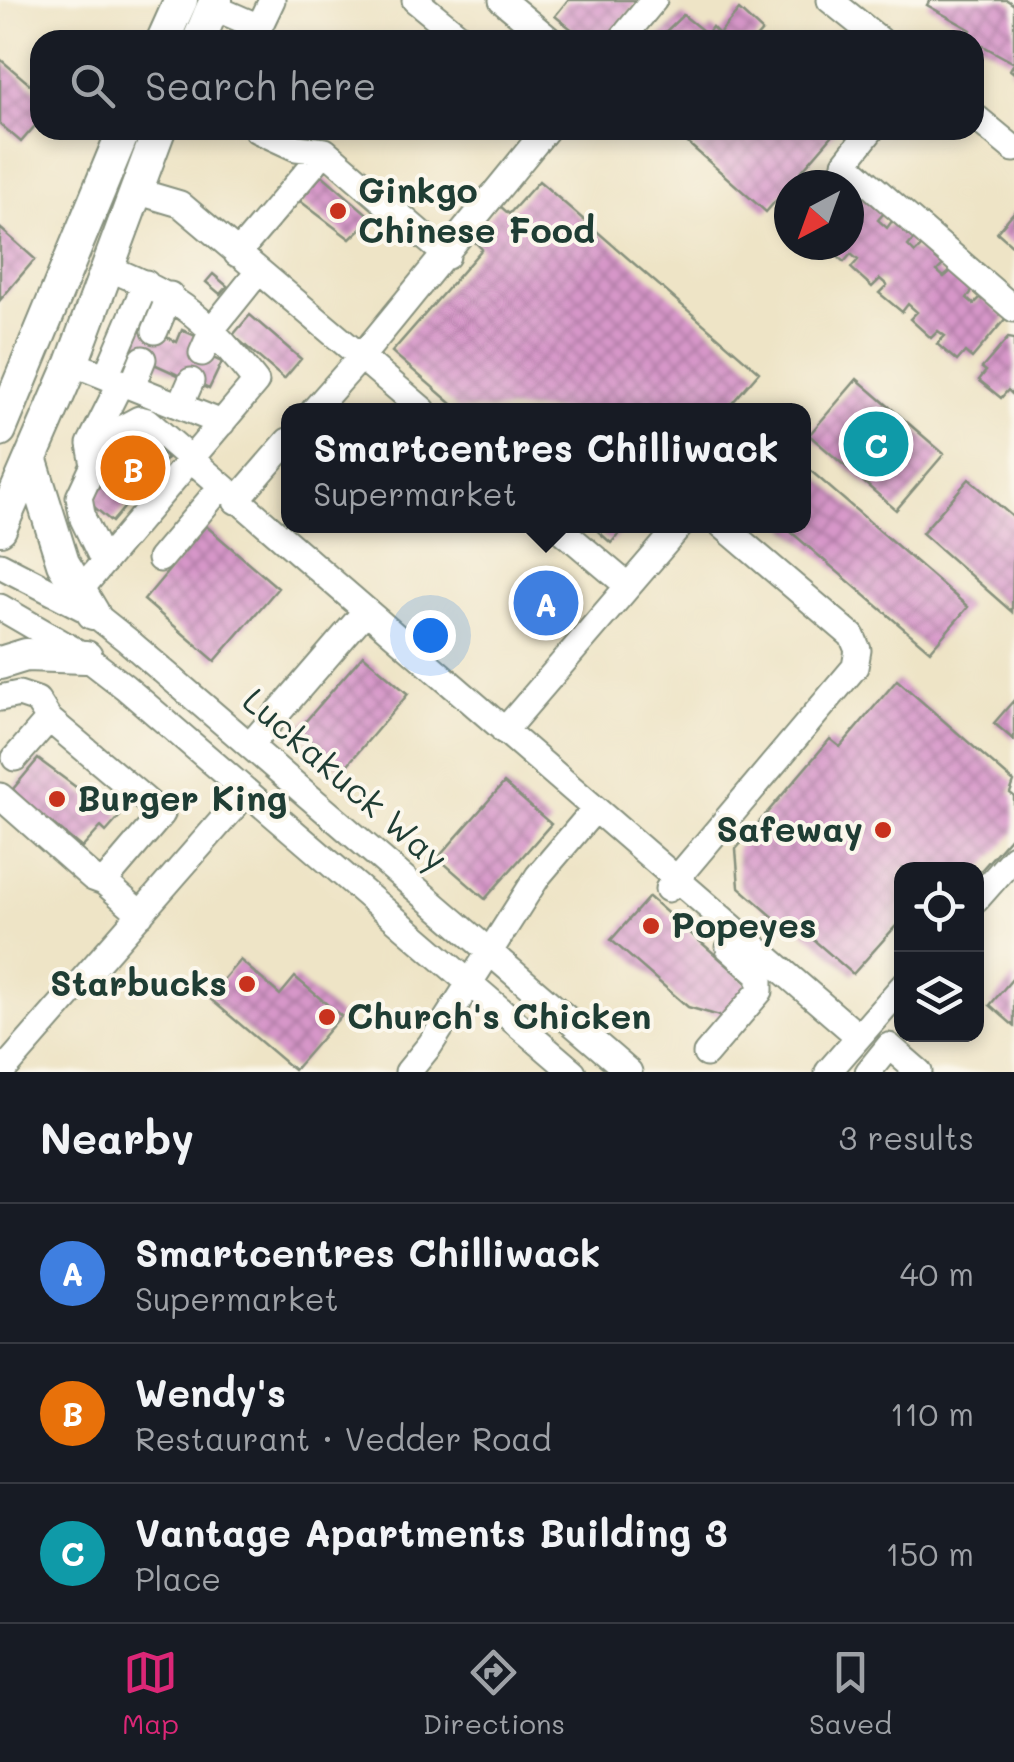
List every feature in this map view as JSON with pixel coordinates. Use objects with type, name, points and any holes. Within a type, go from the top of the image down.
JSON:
[{"type":"main road","points":[[168,30],[181,0]]},
{"type":"main road","points":[[203,30],[215,3]]},
{"type":"main road","points":[[0,430],[120,140]]},
{"type":"main road","points":[[0,529],[72,363],[154,140]]},
{"type":"main road","points":[[31,462],[53,537],[87,601]]},
{"type":"main road","points":[[0,662],[26,655],[86,658]]},
{"type":"street","points":[[258,30],[272,0]]},
{"type":"street","points":[[415,0],[452,30]]},
{"type":"street","points":[[502,0],[538,30]]},
{"type":"street","points":[[629,30],[654,0]]},
{"type":"street","points":[[830,0],[868,30]]},
{"type":"street","points":[[215,3],[251,30]]},
{"type":"street","points":[[984,124],[1014,149]]},
{"type":"street","points":[[278,140],[318,159],[447,256]]},
{"type":"street","points":[[320,403],[447,256],[538,140]]},
{"type":"street","points":[[863,140],[845,163],[1014,309]]},
{"type":"street","points":[[237,254],[318,159]]},
{"type":"street","points":[[318,159],[391,226]]},
{"type":"street","points":[[136,191],[180,204],[415,403]]},
{"type":"street","points":[[87,601],[104,562],[256,382],[213,328],[170,295],[108,268]]},
{"type":"street","points":[[202,353],[213,328],[258,272]]},
{"type":"street","points":[[94,465],[90,444],[120,381],[146,282]]},
{"type":"street","points":[[155,332],[170,295]]},
{"type":"street","points":[[120,381],[143,359]]},
{"type":"street","points":[[72,363],[222,423]]},
{"type":"street","points":[[180,406],[191,380]]},
{"type":"street","points":[[104,562],[83,519],[79,497],[94,465],[126,426],[140,418],[858,1036]]},
{"type":"street","points":[[160,558],[281,447]]},
{"type":"street","points":[[565,533],[628,586]]},
{"type":"street","points":[[504,731],[674,533]]},
{"type":"street","points":[[706,1054],[760,991],[762,982],[755,970],[672,898],[668,884],[855,667],[858,650],[852,636],[732,533]]},
{"type":"street","name":"Luckakuck Way","points":[[0,565],[87,601],[629,1072]]},
{"type":"street","name":"Luckakuck Way","points":[[0,606],[86,658],[573,1072]]},
{"type":"street","points":[[251,744],[365,612]]},
{"type":"street","points":[[0,698],[19,694],[38,700],[49,719],[162,814],[104,882]]},
{"type":"street","points":[[15,758],[49,719]]},
{"type":"street","points":[[2,1072],[246,792]]},
{"type":"street","points":[[0,796],[93,878],[104,882],[141,914]]},
{"type":"street","points":[[408,1072],[430,1045],[538,876],[594,809]]},
{"type":"street","points":[[984,891],[1014,857]]},
{"type":"street","points":[[828,1072],[894,996]]},
{"type":"street","points":[[868,1072],[889,1046],[919,1072]]},
{"type":"building","points":[[568,0],[639,0],[616,30],[572,30],[555,16]]},
{"type":"building","points":[[930,0],[1007,0],[1014,5],[1014,63],[984,46],[984,30],[971,30],[927,5]]},
{"type":"building","points":[[739,10],[761,30],[722,30]]},
{"type":"building","points":[[683,15],[702,30],[667,30]]},
{"type":"building","points":[[0,59],[30,84],[30,132],[21,142],[0,124]]},
{"type":"building","points":[[684,140],[828,140],[802,170],[774,170],[774,203],[766,212]]},
{"type":"building","points":[[322,175],[372,218],[350,239],[300,201]]},
{"type":"building","points":[[539,181],[759,372],[732,403],[451,403],[392,352],[482,249],[471,238],[499,205],[509,214]]},
{"type":"building","points":[[864,196],[884,213],[878,220],[887,228],[892,221],[914,239],[908,246],[915,253],[922,246],[944,264],[937,271],[944,277],[951,271],[973,290],[967,298],[974,304],[981,297],[1006,318],[972,358],[965,352],[957,361],[937,344],[945,336],[938,331],[931,338],[910,319],[917,312],[908,304],[902,312],[879,293],[887,285],[880,279],[872,287],[851,268],[858,260],[864,260]]},
{"type":"building","points":[[1014,212],[1014,247],[997,232]]},
{"type":"building","points":[[0,228],[35,259],[0,300]]},
{"type":"building","points":[[213,274],[227,286],[220,294],[206,282]]},
{"type":"building","points":[[250,315],[301,359],[284,379],[233,335]]},
{"type":"building","points":[[133,322],[177,342],[182,330],[198,337],[193,349],[222,362],[209,389],[121,349]]},
{"type":"building","points":[[1008,338],[1014,339],[1014,396],[1008,390],[1001,398],[979,380],[986,371],[982,368]]},
{"type":"building","points":[[857,379],[944,454],[896,510],[811,437]]},
{"type":"building","points":[[137,432],[167,458],[143,485],[139,481],[131,491],[135,495],[112,522],[87,501],[103,481],[98,477]]},
{"type":"building","points":[[811,471],[968,607],[930,651],[792,533],[811,533]]},
{"type":"building","points":[[969,479],[1014,518],[1012,612],[922,533]]},
{"type":"building","points":[[206,526],[278,588],[215,661],[144,600]]},
{"type":"building","points":[[600,533],[620,533],[611,543]]},
{"type":"building","points":[[363,655],[408,694],[343,770],[298,730]]},
{"type":"building","name":"Safeway","points":[[897,680],[1014,782],[1010,793],[1014,796],[1014,833],[984,867],[984,862],[894,862],[894,928],[853,974],[793,922],[787,929],[739,887],[736,849],[830,739],[840,747]]},
{"type":"building","points":[[1014,700],[1014,740],[994,723]]},
{"type":"building","points":[[38,759],[92,799],[85,807],[94,814],[105,802],[121,815],[106,832],[101,827],[82,848],[52,823],[48,826],[13,789]]},
{"type":"building","points":[[504,783],[551,824],[485,899],[438,858]]},
{"type":"building","points":[[649,897],[750,985],[723,1017],[688,1007],[611,940]]},
{"type":"building","points":[[240,960],[280,995],[295,977],[341,1016],[294,1070],[208,997]]},
{"type":"building","points":[[1014,977],[1014,1026],[990,1005]]},
{"type":"place","name":"Ginkgo Chinese Food","points":[[338,211]]},
{"type":"place","name":"Vantage Apartments Building 3","points":[[876,444]]},
{"type":"place","name":"Wendy's","points":[[133,468]]},
{"type":"place","name":"Smartcentres Chilliwack","points":[[546,603]]},
{"type":"place","name":"Burger King","points":[[57,799]]},
{"type":"place","name":"Safeway","points":[[883,830]]},
{"type":"place","name":"Popeyes","points":[[651,926]]},
{"type":"place","name":"Starbucks","points":[[247,984]]},
{"type":"place","name":"Church's Chicken","points":[[327,1017]]}]
